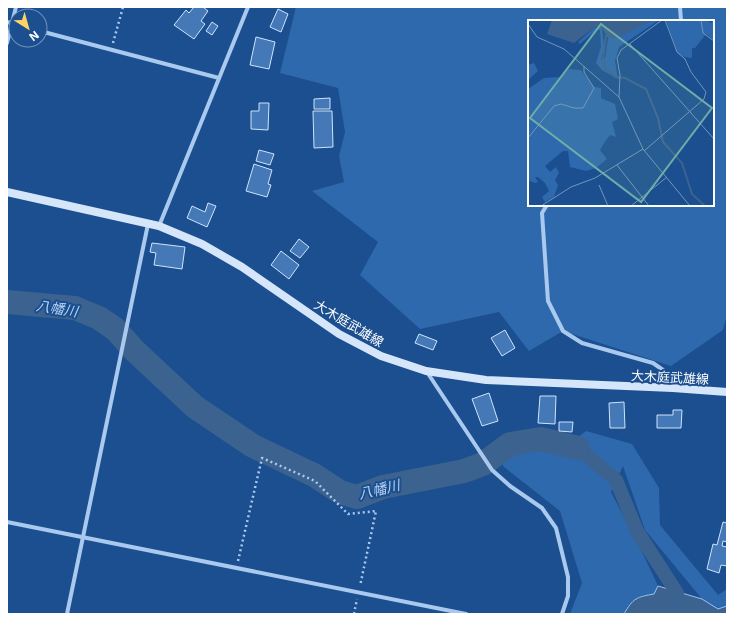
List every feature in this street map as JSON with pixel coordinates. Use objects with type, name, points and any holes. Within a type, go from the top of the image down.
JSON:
[{"type":"main road","name":"大木庭武雄線","points":[[7,192],[159,226],[202,244],[242,267],[346,338],[381,356],[426,371],[486,380],[673,388],[727,392]]},
{"type":"street","points":[[159,226],[248,7]]},
{"type":"street","points":[[680,7],[681,20]]},
{"type":"street","points":[[48,33],[219,78]]},
{"type":"street","points":[[546,206],[542,213],[548,301],[563,331],[582,343],[653,363],[663,370],[673,388]]},
{"type":"street","points":[[67,614],[148,224]]},
{"type":"street","points":[[426,371],[492,470],[510,486],[542,508],[556,528],[568,577],[568,596],[562,614]]},
{"type":"street","points":[[7,522],[466,614]]},
{"type":"path","points":[[111,50],[123,7]]},
{"type":"path","points":[[236,569],[262,458],[315,481],[348,514],[376,511],[354,614]]},
{"type":"shaded area","points":[[296,7],[727,7],[727,314],[723,330],[671,366],[563,331],[529,351],[499,312],[420,329],[360,275],[378,242],[312,191],[344,182],[339,156],[345,132],[338,88],[280,73]]},
{"type":"shaded area","points":[[586,431],[632,444],[659,488],[660,525],[718,595],[727,589],[727,606],[718,609],[702,599],[645,530],[623,466],[611,492],[658,586],[654,594],[639,597],[633,601],[624,614],[570,614],[582,583],[560,511],[504,467],[490,445],[506,433],[574,440]]},
{"type":"shaded area","points":[[658,586],[702,599],[718,609],[727,606],[727,614],[624,614],[633,601],[639,597],[654,594]]},
{"type":"building","points":[[194,7],[203,7],[208,11],[201,21],[205,24],[194,39],[174,25],[186,10],[189,13]]},
{"type":"building","points":[[278,9],[288,14],[281,32],[270,27]]},
{"type":"building","points":[[212,22],[218,26],[212,35],[206,31]]},
{"type":"building","points":[[256,37],[275,42],[269,69],[250,65]]},
{"type":"building","points":[[330,98],[330,109],[314,109],[314,99]]},
{"type":"building","points":[[259,103],[269,103],[268,130],[251,129],[251,111],[259,111]]},
{"type":"building","points":[[313,111],[332,111],[333,147],[314,148]]},
{"type":"building","points":[[259,150],[274,154],[270,165],[256,161]]},
{"type":"building","points":[[254,164],[272,170],[268,184],[271,185],[267,197],[246,191]]},
{"type":"building","points":[[208,203],[216,206],[207,227],[187,218],[192,206],[205,212]]},
{"type":"building","points":[[299,239],[309,247],[300,258],[290,251]]},
{"type":"building","points":[[152,243],[185,247],[182,269],[154,265],[156,253],[150,252]]},
{"type":"building","points":[[281,251],[299,265],[289,279],[271,265]]},
{"type":"building","points":[[505,330],[515,348],[502,356],[491,338]]},
{"type":"building","points":[[419,334],[437,341],[433,350],[415,343]]},
{"type":"building","points":[[489,393],[498,421],[482,426],[472,399]]},
{"type":"building","points":[[540,396],[556,396],[555,424],[538,423]]},
{"type":"building","points":[[624,402],[625,428],[610,428],[609,403]]},
{"type":"building","points":[[673,410],[682,410],[681,428],[657,428],[657,415],[673,415]]},
{"type":"building","points":[[559,422],[573,422],[572,432],[559,431]]},
{"type":"building","points":[[723,522],[727,523],[727,542],[723,541],[722,546],[727,547],[727,566],[721,565],[719,573],[707,569],[713,544],[717,545]]},
{"type":"waterway","name":"八幡川","points":[[7,302],[75,308],[99,318],[115,329],[135,351],[195,407],[253,446],[314,475],[340,492],[357,497],[383,487],[464,471],[483,464],[510,444],[541,439],[578,448]]},
{"type":"waterway","name":"八幡川","points":[[578,448],[616,480],[637,531],[677,593]]}]
